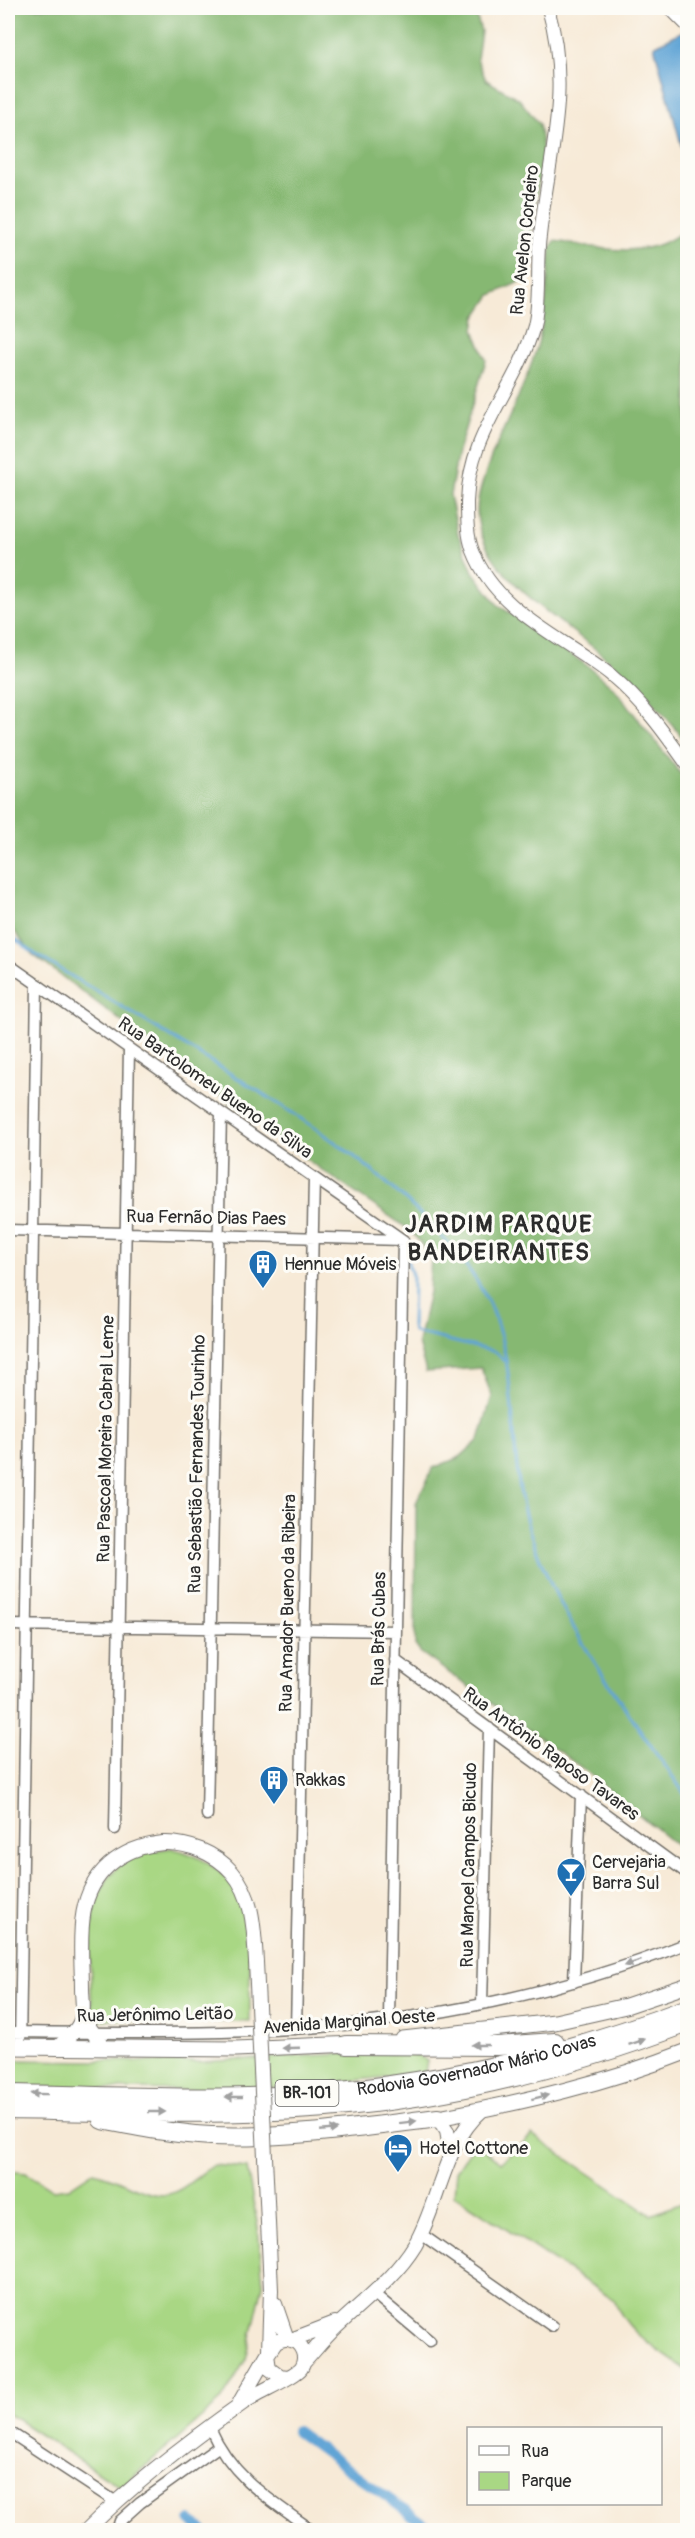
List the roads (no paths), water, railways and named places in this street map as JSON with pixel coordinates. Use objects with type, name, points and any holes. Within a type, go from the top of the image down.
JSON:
[{"type":"highway","name":"Rodovia Governador Mário Covas","points":[[8,2094],[249,2097],[323,2092],[470,2071],[601,2037],[687,2008]]},
{"type":"highway","name":"Rodovia Governador Mário Covas","points":[[8,2110],[231,2112],[363,2104],[442,2092],[520,2075],[620,2048],[687,2023]]},
{"type":"highway","points":[[346,2045],[522,2045],[601,2037]]},
{"type":"highway","points":[[56,2111],[180,2133],[212,2136],[280,2134],[438,2118]]},
{"type":"main road","points":[[671,8],[687,25]]},
{"type":"main road","points":[[57,2048],[74,2033],[82,2018],[81,1924],[84,1905],[94,1882],[103,1871],[127,1853],[143,1847],[176,1843],[206,1852],[232,1872],[249,1903],[256,1962],[272,2290],[268,2352],[270,2368],[280,2376],[286,2377]]},
{"type":"main road","name":"Avenida Marginal Oeste","points":[[13,2038],[57,2048],[259,2049],[346,2045],[555,2022],[626,2006],[687,1985]]},
{"type":"main road","points":[[82,2018],[104,2048]]},
{"type":"main road","points":[[451,2154],[447,2131],[438,2118],[482,2110],[604,2080],[687,2051]]},
{"type":"main road","points":[[87,2530],[116,2502],[236,2408],[286,2377],[298,2373],[304,2362],[407,2256],[421,2234],[451,2154],[467,2127],[482,2110]]},
{"type":"main road","points":[[272,2290],[289,2339],[303,2351],[304,2362]]},
{"type":"main road","points":[[236,2408],[276,2342],[345,2318]]},
{"type":"street","name":"Rua Avelon Cordeiro","points":[[548,8],[553,25],[561,90],[539,238],[534,324],[526,349],[484,429],[475,454],[468,487],[467,519],[473,550],[488,581],[511,605],[614,678],[664,734],[687,766]]},
{"type":"street","name":"Rua Bartolomeu Bueno da Silva","points":[[8,964],[403,1240]]},
{"type":"street","points":[[13,2038],[21,2016],[37,984]]},
{"type":"street","name":"Rua Pascoal Moreira Cabral Leme","points":[[115,1829],[129,1049]]},
{"type":"street","name":"Rua Sebastião Fernandes Tourinho","points":[[207,1815],[221,1113]]},
{"type":"street","name":"Rua Amador Bueno da Ribeira","points":[[296,2029],[314,1178]]},
{"type":"street","name":"Rua Fernão Dias Paes","points":[[8,1230],[403,1240]]},
{"type":"street","name":"Rua Brás Cubas","points":[[389,2018],[403,1240]]},
{"type":"street","points":[[8,1625],[396,1631]]},
{"type":"street","name":"Rua Antônio Raposo Tavares","points":[[395,1660],[687,1874]]},
{"type":"street","name":"Rua Manoel Campos Bicudo","points":[[482,2004],[489,1728]]},
{"type":"street","points":[[574,1982],[580,1795]]},
{"type":"street","name":"Rua Jerônimo Leitão","points":[[13,2038],[74,2033],[296,2029],[389,2018],[482,2004],[574,1982],[687,1943]]},
{"type":"street","points":[[421,2234],[552,2326]]},
{"type":"street","points":[[372,2294],[430,2341]]},
{"type":"street","points":[[210,2428],[218,2447],[236,2472],[256,2490],[312,2530]]},
{"type":"street","points":[[8,2431],[116,2502]]},
{"type":"street","points":[[117,2530],[120,2521],[140,2503],[218,2447]]},
{"type":"water","points":[[687,29],[687,166],[654,46]]},
{"type":"waterway","points":[[8,934],[35,954],[242,1081],[325,1135],[402,1197],[442,1236],[463,1262],[482,1290],[495,1318],[504,1348],[522,1502],[543,1567],[560,1602],[600,1670],[688,1799]]},
{"type":"waterway","points":[[407,1260],[413,1278],[412,1327],[414,1332],[496,1352],[504,1361]]},
{"type":"waterway","points":[[296,2431],[432,2530]]},
{"type":"waterway","points":[[190,2521],[203,2530]]},
{"type":"place","name":"Hennue Móveis","points":[[263,1290]]},
{"type":"place","name":"Rakkas","points":[[274,1806]]},
{"type":"place","name":"Cervejaria Barra Sul","points":[[571,1898]]},
{"type":"place","name":"Hotel Cottone","points":[[398,2174]]},
{"type":"district","name":"JARDIM PARQUE BANDEIRANTES","points":[[499,1238]]}]
